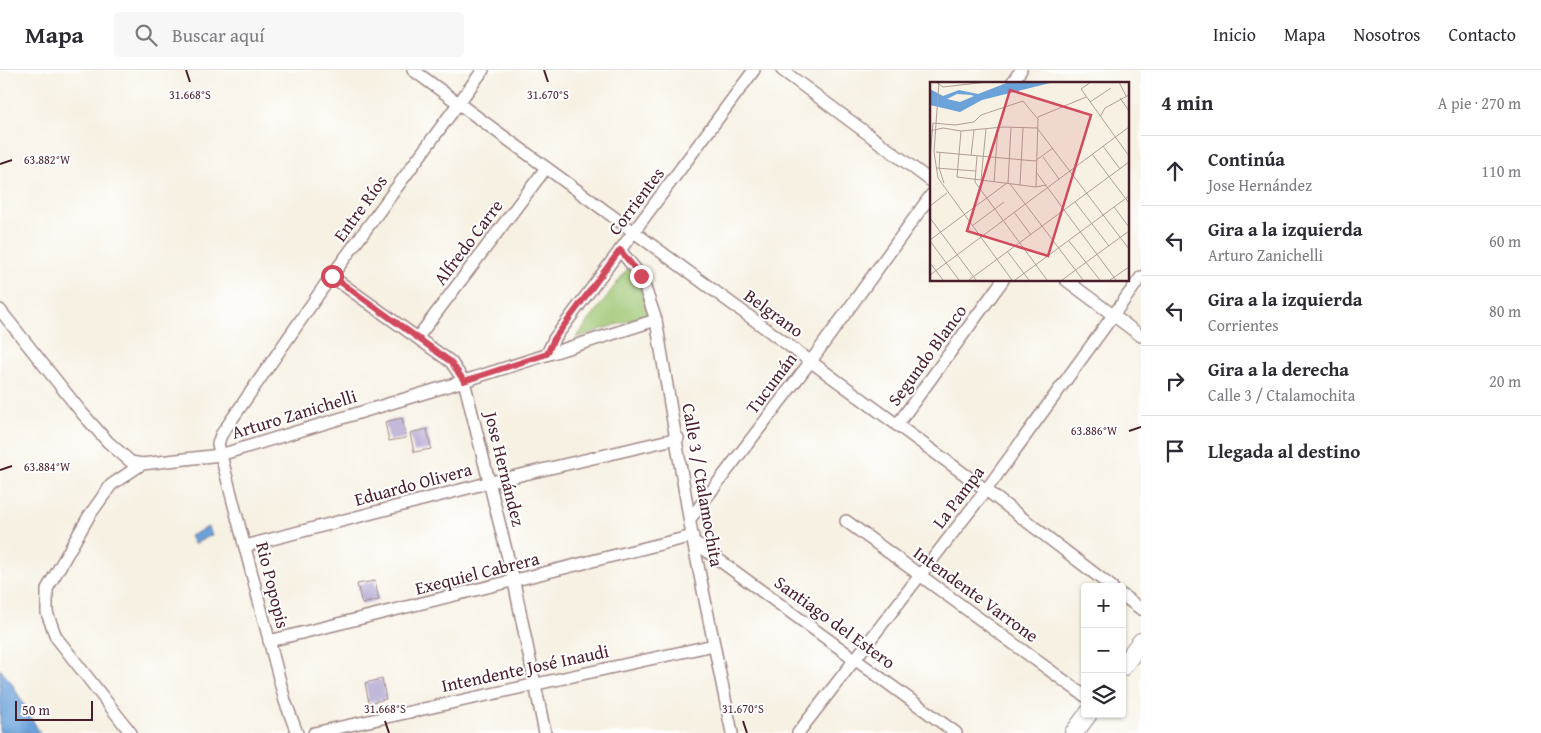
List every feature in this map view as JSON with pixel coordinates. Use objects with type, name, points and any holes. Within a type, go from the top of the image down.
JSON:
[{"type":"main road","points":[[1126,662],[1141,642]]},
{"type":"main road","points":[[1074,733],[1085,718]]},
{"type":"street","name":"Belgrano","points":[[413,70],[986,490],[1107,583]]},
{"type":"street","name":"Entre Ríos","points":[[219,450],[221,435],[332,276],[483,70]]},
{"type":"street","name":"Corrientes","points":[[547,354],[554,339],[754,70]]},
{"type":"street","points":[[782,70],[930,181]]},
{"type":"street","points":[[1012,82],[1021,70]]},
{"type":"street","name":"Alfredo Carre","points":[[418,338],[546,168]]},
{"type":"street","name":"Tucumán","points":[[690,519],[810,361],[930,196]]},
{"type":"street","name":"Calle 3 / Ctalamochita","points":[[620,250],[641,276],[656,320],[678,438],[693,539],[732,733]]},
{"type":"street","name":"Jose Hernández","points":[[332,276],[451,362],[464,381],[514,582],[545,733]]},
{"type":"street","name":"La Pampa","points":[[798,733],[857,660],[986,490],[1141,277]]},
{"type":"street","name":"Segundo Blanco","points":[[898,425],[1002,281]]},
{"type":"street","points":[[1067,281],[1141,336]]},
{"type":"street","points":[[0,310],[101,435],[132,462],[142,464]]},
{"type":"street","name":"Arturo Zanichelli","points":[[142,464],[219,450],[464,381],[656,320]]},
{"type":"street","name":"Eduardo Olivera","points":[[245,546],[490,482],[678,438]]},
{"type":"street","name":"Rio Popopis","points":[[219,450],[285,701],[297,733]]},
{"type":"street","points":[[131,733],[56,637],[47,612],[47,589],[89,516],[111,485],[142,464]]},
{"type":"street","name":"Intendente Varrone","points":[[846,521],[1081,693]]},
{"type":"street","name":"Exequiel Cabrera","points":[[269,642],[693,539]]},
{"type":"street","name":"Santiago del Estero","points":[[693,539],[956,733]]},
{"type":"street","points":[[1126,598],[1141,609]]},
{"type":"street","name":"Intendente José Inaudi","points":[[314,733],[714,645]]},
{"type":"green space","points":[[631,264],[649,314],[576,338]]},
{"type":"water","points":[[208,527],[212,535],[194,544],[190,536]]},
{"type":"water","points":[[0,669],[11,682],[40,733],[0,733]]},
{"type":"building","points":[[402,418],[406,438],[389,441],[385,422]]},
{"type":"building","points":[[427,429],[431,449],[414,452],[410,433]]},
{"type":"building","points":[[375,581],[379,600],[362,604],[357,584]]},
{"type":"building","points":[[382,679],[386,699],[369,703],[365,683]]},
{"type":"route","points":[[332,276],[451,362],[464,381],[547,354],[554,339],[620,250],[641,276]]}]
